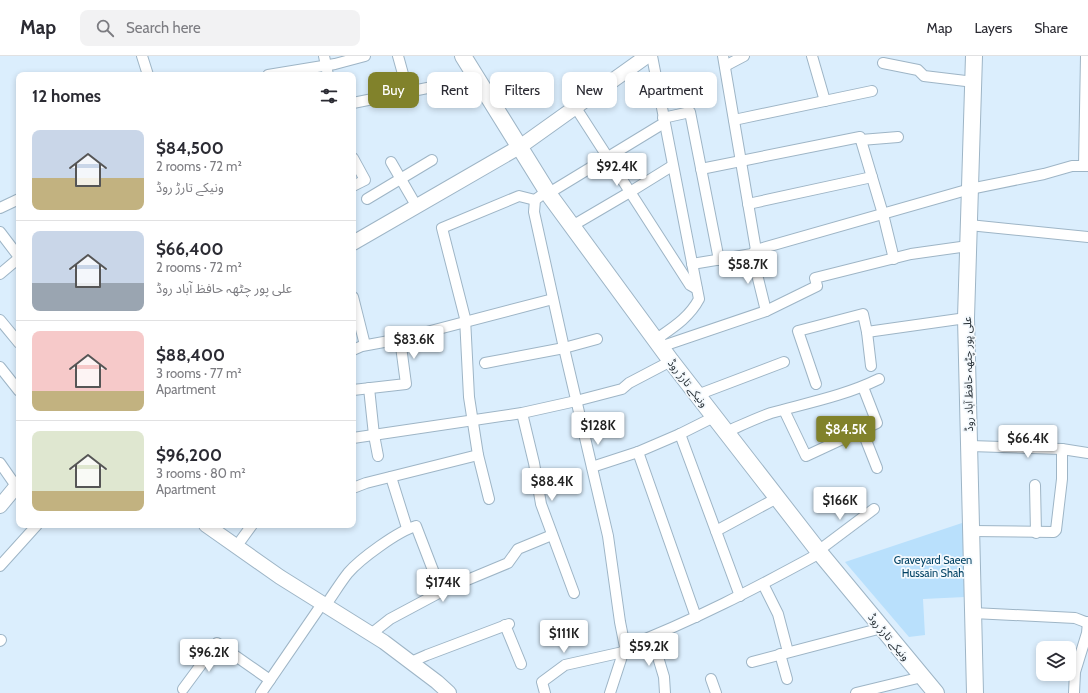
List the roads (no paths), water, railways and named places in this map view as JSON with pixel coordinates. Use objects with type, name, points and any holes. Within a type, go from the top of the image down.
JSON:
[{"type":"main road","name":"ونیکے تارڑ روڈ","points":[[463,56],[473,72]]},
{"type":"main road","points":[[617,78],[648,56]]},
{"type":"main road","name":"علی پور چٹھہ حافظ آباد روڈ","points":[[974,56],[966,318],[975,693]]},
{"type":"main road","name":"ونیکے تارڑ روڈ","points":[[482,85],[521,146],[543,195],[572,226],[670,361],[819,552],[936,693]]},
{"type":"main road","points":[[356,241],[521,146],[576,108]]},
{"type":"main road","points":[[0,506],[16,487]]},
{"type":"main road","points":[[210,528],[323,605],[384,642],[449,693]]},
{"type":"street","points":[[142,56],[147,72]]},
{"type":"street","points":[[287,72],[326,66],[366,56]]},
{"type":"street","points":[[398,56],[402,72]]},
{"type":"street","points":[[652,56],[663,120],[699,299],[683,320],[658,344]]},
{"type":"street","points":[[723,56],[726,66],[748,204],[754,252],[766,311]]},
{"type":"street","points":[[726,66],[744,56]]},
{"type":"street","points":[[812,56],[825,101]]},
{"type":"street","points":[[692,264],[719,260],[754,252],[970,189],[1044,174],[1072,166],[1086,166],[1086,56]]},
{"type":"street","points":[[883,63],[918,70],[924,76],[974,82]]},
{"type":"street","points":[[734,120],[872,91]]},
{"type":"street","points":[[356,102],[368,100]]},
{"type":"street","points":[[576,108],[690,285],[697,288]]},
{"type":"street","points":[[489,499],[478,455],[472,421],[469,397],[465,322],[442,228],[519,196],[543,195],[607,157],[663,120],[690,112],[719,260]]},
{"type":"street","points":[[701,168],[860,137],[861,140],[898,137]]},
{"type":"street","points":[[861,140],[883,214],[894,259]]},
{"type":"street","points":[[367,199],[432,160]]},
{"type":"street","points":[[391,162],[417,207]]},
{"type":"street","points":[[356,164],[365,180],[356,184]]},
{"type":"street","points":[[572,226],[672,166]]},
{"type":"street","points":[[748,204],[872,177]]},
{"type":"street","points":[[543,195],[534,212],[608,536],[624,649],[610,693]]},
{"type":"street","points":[[0,208],[16,200]]},
{"type":"street","points":[[969,225],[1088,237]]},
{"type":"street","points":[[0,232],[16,254]]},
{"type":"street","points":[[658,344],[766,311],[817,286],[815,278],[911,254],[968,246]]},
{"type":"street","points":[[0,274],[16,261]]},
{"type":"street","points":[[356,349],[365,345],[400,339],[553,299]]},
{"type":"street","points":[[356,310],[365,345]]},
{"type":"street","points":[[816,384],[798,331],[863,314],[867,332],[871,366]]},
{"type":"street","points":[[867,332],[966,318]]},
{"type":"street","points":[[0,320],[16,339]]},
{"type":"street","points":[[356,390],[406,384],[400,339]]},
{"type":"street","points":[[485,363],[564,348],[597,339]]},
{"type":"street","points":[[356,438],[522,413],[576,401],[622,389],[629,383],[670,361]]},
{"type":"street","points":[[697,395],[784,362]]},
{"type":"street","points":[[0,367],[16,387]]},
{"type":"street","points":[[726,432],[770,414],[863,387],[879,380]]},
{"type":"street","points":[[784,410],[806,456],[877,423],[863,387]]},
{"type":"street","points":[[369,388],[374,435],[378,456]]},
{"type":"street","points":[[522,413],[534,463],[541,504],[574,593]]},
{"type":"street","points":[[592,467],[638,452],[714,418]]},
{"type":"street","points":[[862,430],[877,468]]},
{"type":"street","points":[[680,434],[740,596]]},
{"type":"street","points":[[970,446],[1062,449],[1088,453]]},
{"type":"street","points":[[972,531],[1052,533],[1056,530],[1062,479],[1062,449]]},
{"type":"street","points":[[638,452],[696,617]]},
{"type":"street","points":[[356,487],[478,455]]},
{"type":"street","points":[[0,463],[16,483]]},
{"type":"street","points":[[391,477],[407,528]]},
{"type":"street","points":[[1035,485],[1036,533]]},
{"type":"street","points":[[716,531],[777,498]]},
{"type":"street","points":[[545,693],[542,682],[565,665],[624,649],[740,596],[819,552],[874,509]]},
{"type":"street","points":[[261,693],[323,605],[349,572],[388,540],[407,528],[416,526],[441,592]]},
{"type":"street","points":[[0,566],[34,528]]},
{"type":"street","points":[[236,547],[250,528]]},
{"type":"street","points":[[372,634],[390,619],[441,592],[508,563],[518,549],[552,535]]},
{"type":"street","points":[[763,584],[778,614],[787,679]]},
{"type":"street","points":[[973,613],[1075,618],[1088,623],[1086,647],[1074,672],[1074,693]]},
{"type":"street","points":[[411,662],[507,624],[521,664]]},
{"type":"street","points":[[752,662],[882,628]]},
{"type":"street","points":[[652,637],[664,677],[665,693]]},
{"type":"street","points":[[183,689],[217,643],[270,680]]},
{"type":"street","points":[[856,693],[896,688],[922,677]]},
{"type":"street","points":[[711,679],[716,693]]},
{"type":"park label","name":"Graveyard Saeen Hussain Shah","points":[[933,566]]}]
